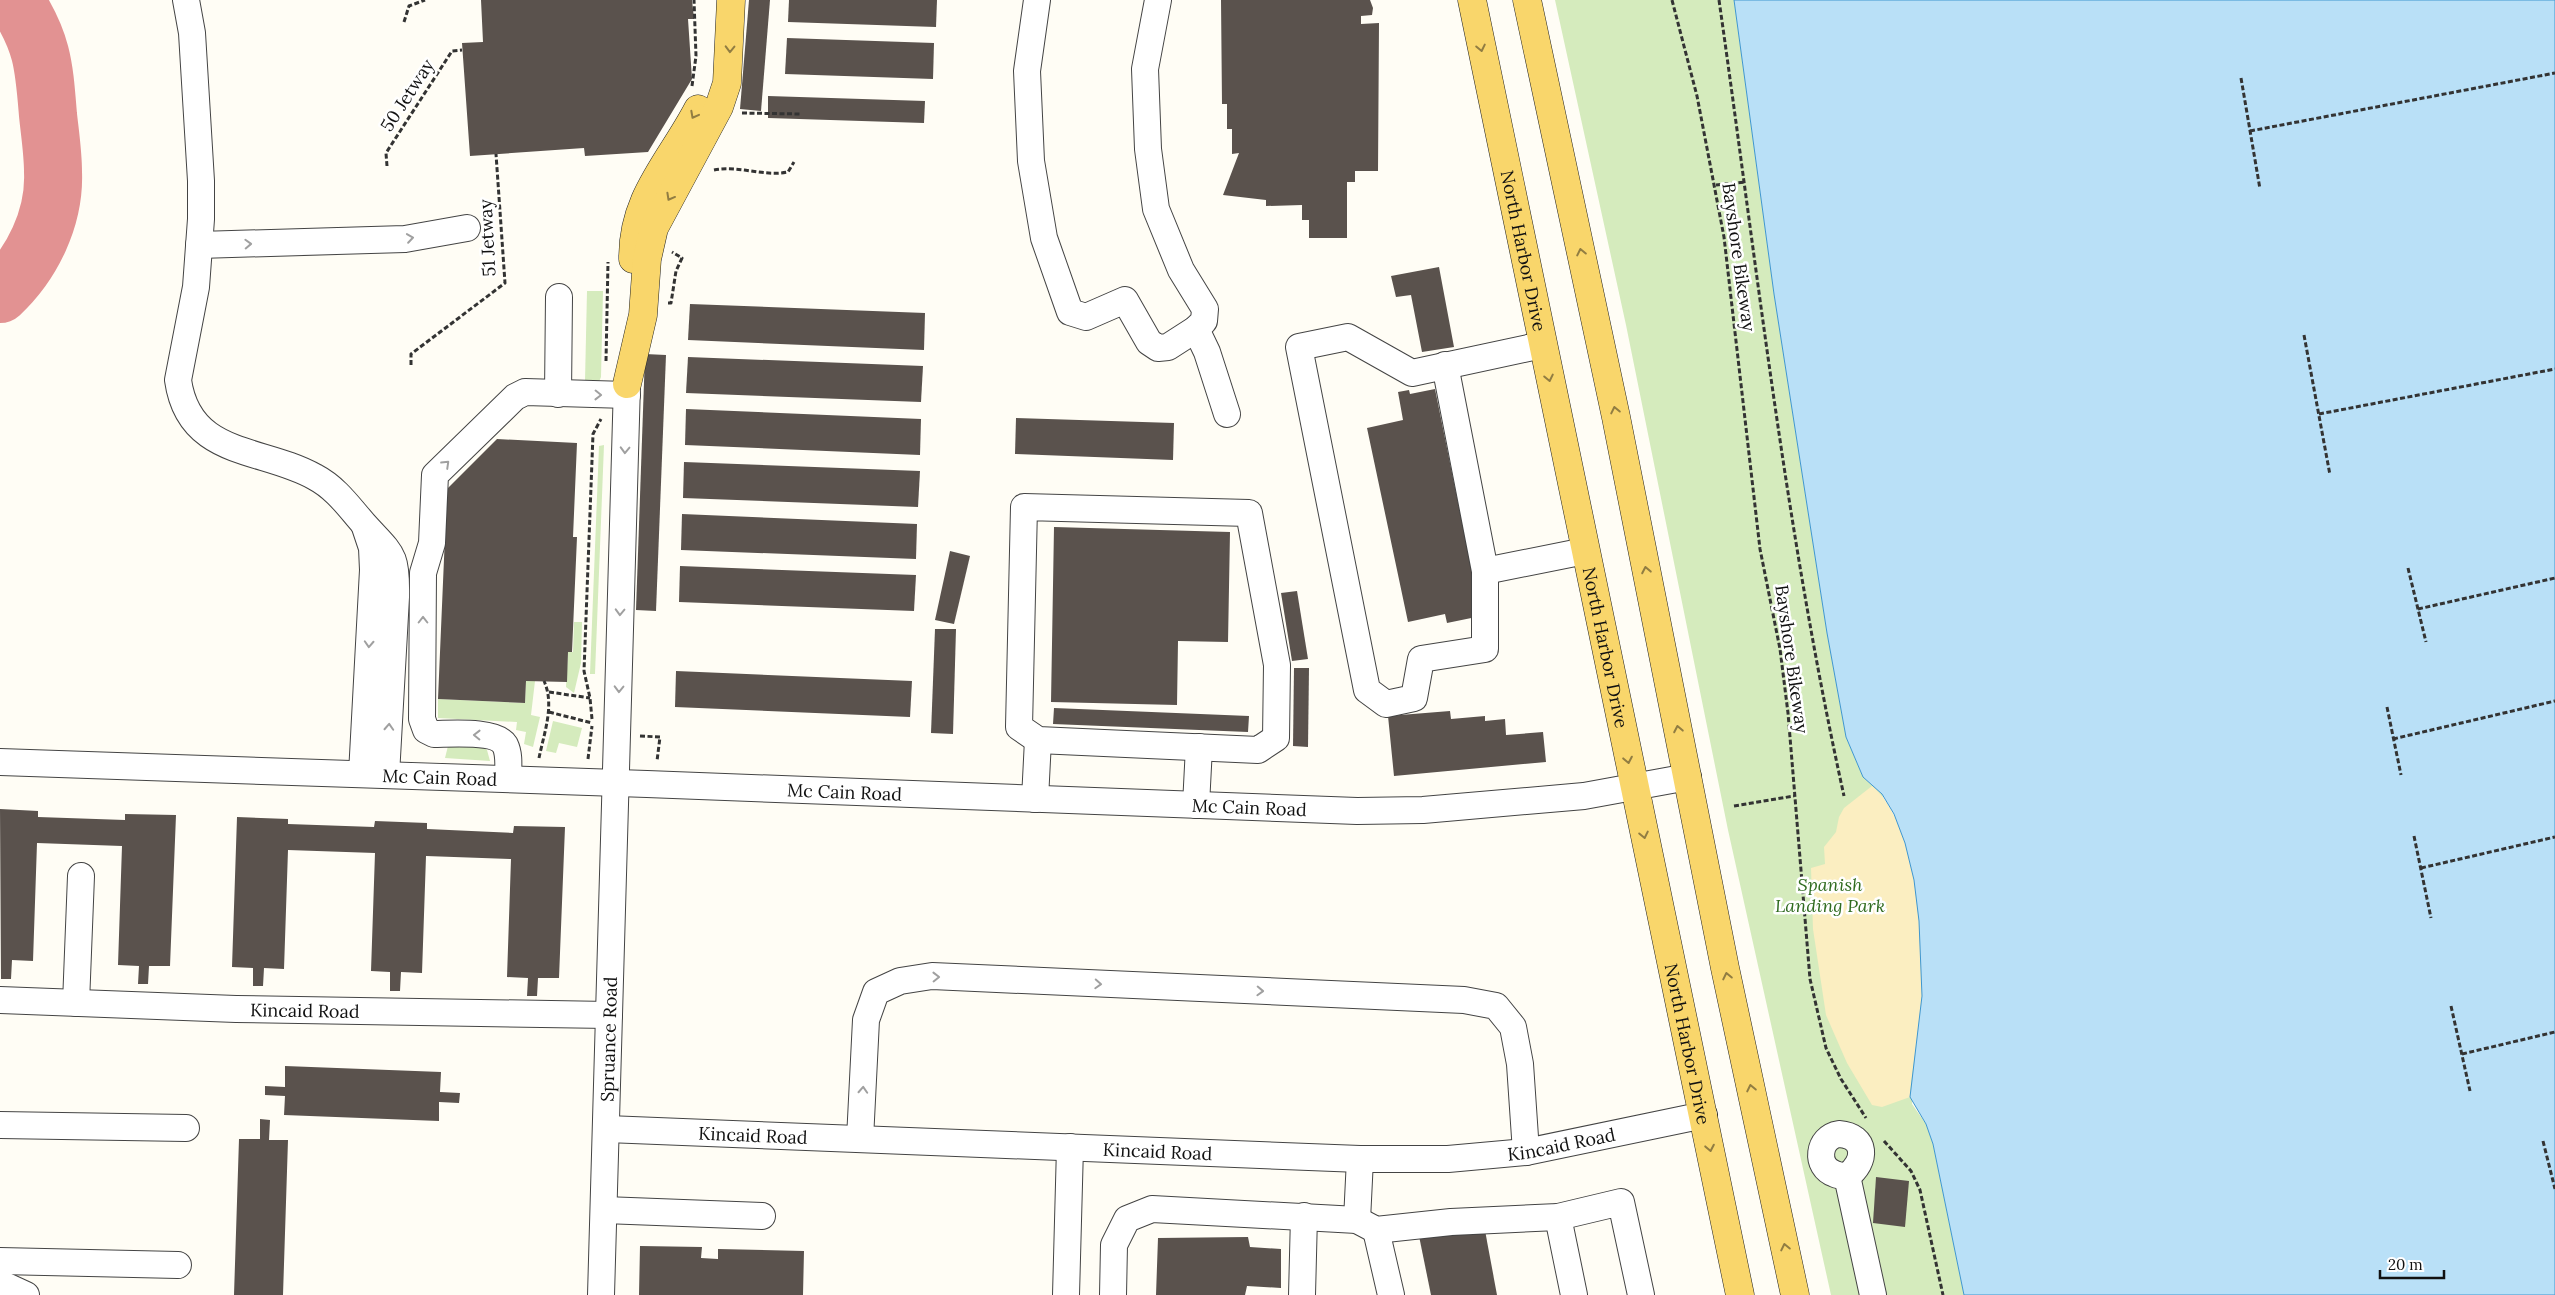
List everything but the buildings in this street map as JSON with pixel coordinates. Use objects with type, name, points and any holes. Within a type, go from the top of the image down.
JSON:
[{"type":"main road","points":[[627,390],[626,343],[633,237],[636,222],[651,185],[685,133],[707,91],[712,54],[714,0]]},
{"type":"main road","points":[[627,390],[644,315],[647,259],[654,228],[719,107],[727,83],[731,0]]},
{"type":"main road","name":"North Harbor Drive","points":[[1472,0],[1633,787],[1704,1115],[1740,1295]]},
{"type":"main road","points":[[1527,0],[1616,417],[1795,1295]]},
{"type":"street","points":[[1037,0],[1027,71],[1031,161],[1044,238],[1070,312],[1086,317],[1125,300],[1149,342],[1158,348],[1168,348],[1196,329],[1204,321],[1205,309],[1181,270],[1156,208],[1148,149],[1145,69],[1158,0]]},
{"type":"street","points":[[194,2],[192,33],[201,181],[199,245],[196,287],[178,380],[180,394],[190,417],[201,429],[218,440],[314,476],[331,488],[393,557],[396,574],[374,775]]},
{"type":"street","points":[[199,245],[405,239],[467,228]]},
{"type":"street","points":[[558,394],[559,297]]},
{"type":"street","points":[[1196,329],[1207,352],[1227,414]]},
{"type":"street","points":[[1445,365],[1485,571],[1485,649],[1422,659],[1414,698],[1386,704],[1367,690],[1299,347],[1348,337],[1412,373],[1445,365],[1542,345]]},
{"type":"street","points":[[431,777],[431,752],[422,719],[423,573],[432,543],[434,476],[515,397],[525,392],[558,394],[627,390]]},
{"type":"street","name":"Spruance Road","points":[[601,1295],[627,390]]},
{"type":"street","points":[[1024,507],[1250,513],[1277,665],[1276,738],[1258,750],[1038,740],[1019,727],[1024,507]]},
{"type":"street","points":[[1485,571],[1586,551]]},
{"type":"street","points":[[426,730],[434,734],[495,735],[504,743],[508,753],[508,779]]},
{"type":"street","points":[[1035,799],[1038,740]]},
{"type":"street","points":[[1196,805],[1200,747]]},
{"type":"street","name":"Mc Cain Road","points":[[0,762],[1357,811],[1423,810],[1584,796],[1688,777]]},
{"type":"street","points":[[76,1003],[81,876]]},
{"type":"street","points":[[860,1139],[866,1020],[876,992],[900,981],[932,976],[1464,1000],[1496,1006],[1513,1027],[1520,1064],[1526,1152]]},
{"type":"street","name":"Kincaid Road","points":[[0,1000],[236,1009],[608,1015]]},
{"type":"street","name":"Kincaid Road","points":[[607,1129],[1360,1159],[1448,1159],[1526,1152],[1704,1115]]},
{"type":"street","points":[[0,1124],[186,1128]]},
{"type":"street","points":[[1066,1295],[1070,1147]]},
{"type":"street","points":[[1360,1159],[1366,1225],[1391,1295]]},
{"type":"street","points":[[1847,1176],[1873,1295]]},
{"type":"street","points":[[1113,1295],[1114,1245],[1127,1219],[1152,1209],[1304,1216],[1366,1225],[1558,1217],[1622,1202],[1641,1295]]},
{"type":"street","points":[[604,1210],[762,1216]]},
{"type":"street","points":[[1302,1295],[1304,1216]]},
{"type":"street","points":[[1558,1217],[1574,1295]]},
{"type":"street","points":[[0,1261],[178,1265]]},
{"type":"street","points":[[0,1283],[26,1295]]},
{"type":"path","points":[[404,22],[409,6],[425,0]]},
{"type":"path","name":"Bayshore Bikeway","points":[[1672,0],[1697,96],[1716,185],[1731,293],[1760,549],[1780,649],[1787,704],[1810,980],[1826,1048],[1841,1078],[1869,1122]]},
{"type":"path","points":[[1719,0],[1746,182],[1796,552],[1824,708],[1844,796]]},
{"type":"path","name":"50 Jetway","points":[[387,166],[386,153],[452,51],[462,50]]},
{"type":"path","points":[[2250,131],[2555,73]]},
{"type":"path","points":[[2241,78],[2260,189]]},
{"type":"path","name":"51 Jetway","points":[[411,365],[411,354],[505,283],[496,154]]},
{"type":"path","points":[[710,177],[715,169],[752,170],[774,175],[788,172],[794,162]]},
{"type":"path","points":[[1716,185],[1746,182]]},
{"type":"path","points":[[661,304],[670,303],[676,271],[682,258],[666,248]]},
{"type":"path","points":[[2304,335],[2330,475]]},
{"type":"path","points":[[2319,414],[2555,369]]},
{"type":"path","points":[[2408,568],[2426,642]]},
{"type":"path","points":[[2418,609],[2555,578]]},
{"type":"path","points":[[537,763],[548,712],[549,692],[544,681]]},
{"type":"path","points":[[549,692],[590,698]]},
{"type":"path","points":[[2393,739],[2555,702]]},
{"type":"path","points":[[2387,707],[2401,776]]},
{"type":"path","points":[[548,712],[592,723]]},
{"type":"path","points":[[634,736],[660,737],[657,762]]},
{"type":"path","points":[[1734,806],[1794,796]]},
{"type":"path","points":[[2414,836],[2431,918]]},
{"type":"path","points":[[2421,868],[2555,837]]},
{"type":"path","points":[[2451,1006],[2470,1092]]},
{"type":"path","points":[[2462,1054],[2555,1032]]},
{"type":"path","points":[[1881,1138],[1911,1171],[1920,1190],[1943,1295]]},
{"type":"path","points":[[2543,1141],[2554,1177],[2555,1189]]},
{"type":"green space","name":"Spanish Landing Park","points":[[1555,0],[1734,0],[1774,294],[1827,633],[1846,737],[1863,777],[1882,794],[1919,921],[1922,961],[1912,1104],[1926,1124],[1933,1144],[1964,1295],[1831,1295],[1728,830],[1626,325]]},
{"type":"green space","points":[[587,291],[603,291],[601,377],[596,389],[585,381]]},
{"type":"green space","points":[[604,445],[595,674],[590,674],[599,446]]},
{"type":"green space","points":[[574,622],[582,622],[581,663],[574,693],[566,687],[568,652],[573,652]]},
{"type":"green space","points":[[526,681],[535,681],[531,715],[540,717],[533,747],[524,744],[526,732],[516,730],[517,722],[438,718],[438,699],[525,703]]},
{"type":"green space","points":[[553,721],[582,728],[577,747],[559,743],[556,753],[546,751]]},
{"type":"green space","points":[[448,746],[483,747],[487,750],[490,761],[445,758]]},
{"type":"sand","points":[[1872,786],[1887,803],[1899,826],[1908,854],[1915,884],[1919,915],[1923,973],[1921,1009],[1910,1097],[1882,1107],[1872,1105],[1847,1063],[1826,1015],[1813,929],[1811,868],[1825,864],[1824,847],[1836,832],[1839,817],[1844,808]]},
{"type":"water","points":[[1734,0],[2555,0],[2555,1295],[1964,1295],[1933,1144],[1926,1124],[1910,1097],[1922,996],[1919,921],[1914,880],[1905,843],[1894,814],[1882,794],[1863,777],[1846,737],[1827,633],[1774,294]]},
{"type":"taxiway","points":[[0,294],[22,269],[39,239],[46,223],[53,189],[52,151],[43,68],[37,42],[15,0]]}]
